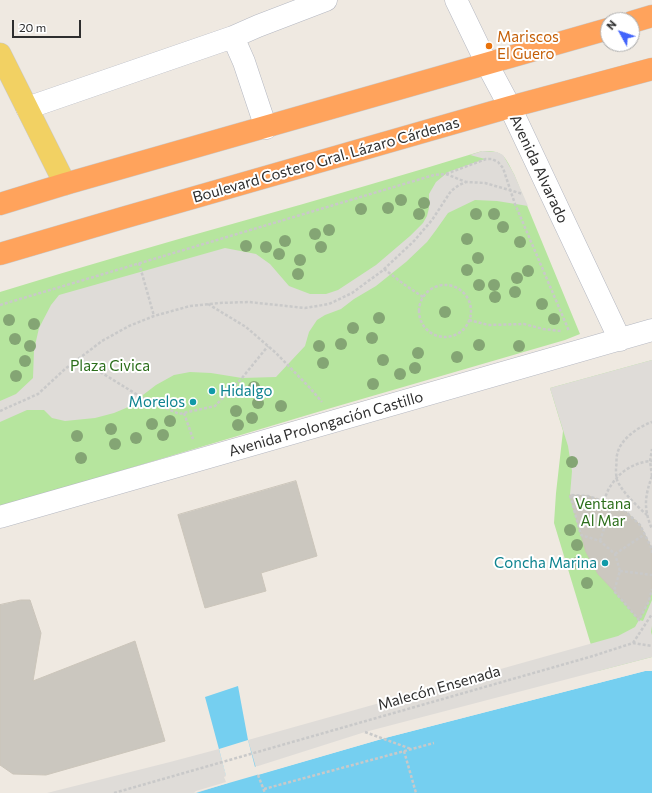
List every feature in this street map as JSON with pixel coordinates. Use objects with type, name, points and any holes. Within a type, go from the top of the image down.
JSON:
[{"type":"highway","points":[[640,20],[652,16]]},
{"type":"highway","points":[[0,204],[65,184],[266,128],[600,31]]},
{"type":"highway","name":"Boulevard Costero Gral. Lázaro Cárdenas","points":[[0,254],[510,107],[652,69]]},
{"type":"main road","points":[[0,54],[65,184]]},
{"type":"street","points":[[27,108],[233,37],[326,0]]},
{"type":"street","name":"Avenida Alvarado","points":[[456,0],[510,107],[620,340]]},
{"type":"street","points":[[233,37],[244,62],[266,128]]},
{"type":"street","name":"Avenida Prolongación Castillo","points":[[0,517],[652,330]]},
{"type":"path","points":[[0,305],[427,177],[446,174],[486,159],[492,159],[498,162],[503,168],[515,204],[570,332]]},
{"type":"path","points":[[446,174],[466,182],[485,183],[522,194]]},
{"type":"path","points":[[0,411],[38,394],[65,369],[102,341],[130,326],[154,316],[190,306],[219,303],[249,302],[305,308],[329,304],[352,293],[384,269],[414,241],[432,220],[451,191],[466,182]]},
{"type":"path","points":[[139,263],[154,316]]},
{"type":"path","points":[[384,269],[423,297]]},
{"type":"path","points":[[436,286],[452,286],[459,289],[466,295],[470,303],[471,312],[469,320],[464,328],[457,333],[448,336],[439,336],[425,327],[421,320],[419,312],[423,297],[436,286]]},
{"type":"path","points":[[208,304],[246,327],[276,352],[325,406]]},
{"type":"path","points":[[469,320],[488,325],[524,324],[543,329],[570,332]]},
{"type":"path","points":[[564,334],[570,332]]},
{"type":"path","points":[[79,359],[141,397],[179,414],[215,406],[242,378],[268,346]]},
{"type":"path","points":[[184,413],[196,445]]},
{"type":"path","points":[[647,515],[629,497],[616,479],[617,454],[622,443],[635,432],[652,422]]},
{"type":"path","points":[[652,449],[652,476],[646,493],[646,511],[652,529]]},
{"type":"path","points":[[604,501],[612,484],[622,472],[637,463],[651,461]]},
{"type":"path","points":[[652,553],[652,549],[640,525],[624,510],[612,504],[588,496],[570,495],[581,535],[600,540],[615,554],[620,571],[614,591],[639,620],[649,601],[652,589]]},
{"type":"path","points":[[600,540],[612,504]]},
{"type":"path","points":[[615,554],[645,534]]},
{"type":"path","points":[[620,571],[652,575]]},
{"type":"path","points":[[633,643],[652,614]]},
{"type":"path","name":"Malecón Ensenada","points":[[114,793],[593,656],[633,643],[652,646]]},
{"type":"path","points":[[365,732],[412,749]]},
{"type":"path","points":[[264,789],[434,743]]},
{"type":"path","points":[[404,751],[416,793]]},
{"type":"path","points":[[258,775],[265,793]]},
{"type":"green space","name":"Plaza Civica","points":[[482,151],[499,153],[506,159],[514,174],[580,334],[565,340],[0,507],[0,292]]},
{"type":"green space","name":"Ventana Al Mar","points":[[652,360],[652,657],[598,671],[554,523],[563,431],[550,388]]},
{"type":"shaded area","points":[[482,151],[497,152],[503,155],[514,174],[528,206],[497,201],[475,200],[448,213],[427,242],[406,262],[376,286],[354,299],[341,309],[325,315],[317,320],[309,332],[305,346],[276,377],[242,378],[211,373],[190,372],[174,375],[156,385],[126,408],[95,418],[65,421],[52,418],[44,410],[27,410],[0,422],[0,401],[16,394],[33,378],[34,350],[39,328],[51,305],[59,295],[225,248],[256,254],[270,264],[289,286],[310,294],[326,294],[338,290],[376,265],[410,236],[423,223],[427,216],[429,208],[429,194],[436,182],[448,172],[485,159],[470,155]]},
{"type":"shaded area","points":[[652,360],[652,549],[640,525],[624,510],[612,504],[588,496],[570,495],[572,471],[568,446],[550,388]]},
{"type":"shaded area","points":[[652,600],[652,657],[365,732],[255,767],[248,740],[618,636],[635,627],[639,620],[643,621]]},
{"type":"shaded area","points":[[219,749],[228,784],[196,793],[47,793],[170,762]]},
{"type":"water","points":[[645,671],[652,671],[652,793],[196,793],[228,783],[205,697],[238,686],[248,740],[258,775],[385,738]]},
{"type":"pier","points":[[645,669],[652,669],[652,671],[645,671],[385,738],[194,793],[196,791],[226,782],[224,777],[226,776],[219,749],[248,740],[255,767],[257,766],[259,773],[385,736]]},
{"type":"building","points":[[296,481],[317,556],[261,573],[266,591],[205,608],[178,515]]},
{"type":"building","points":[[570,495],[588,496],[612,504],[624,510],[640,525],[652,549],[652,589],[649,601],[639,620],[598,574],[586,552]]},
{"type":"building","points":[[21,600],[30,600],[41,633],[33,681],[135,641],[165,741],[46,775],[13,774],[0,765],[0,605]]},
{"type":"place","name":"Mariscos El Guero","points":[[489,46]]},
{"type":"place","name":"Hidalgo","points":[[212,391]]},
{"type":"place","name":"Morelos","points":[[193,402]]},
{"type":"place","name":"Concha Marina","points":[[605,563]]}]
